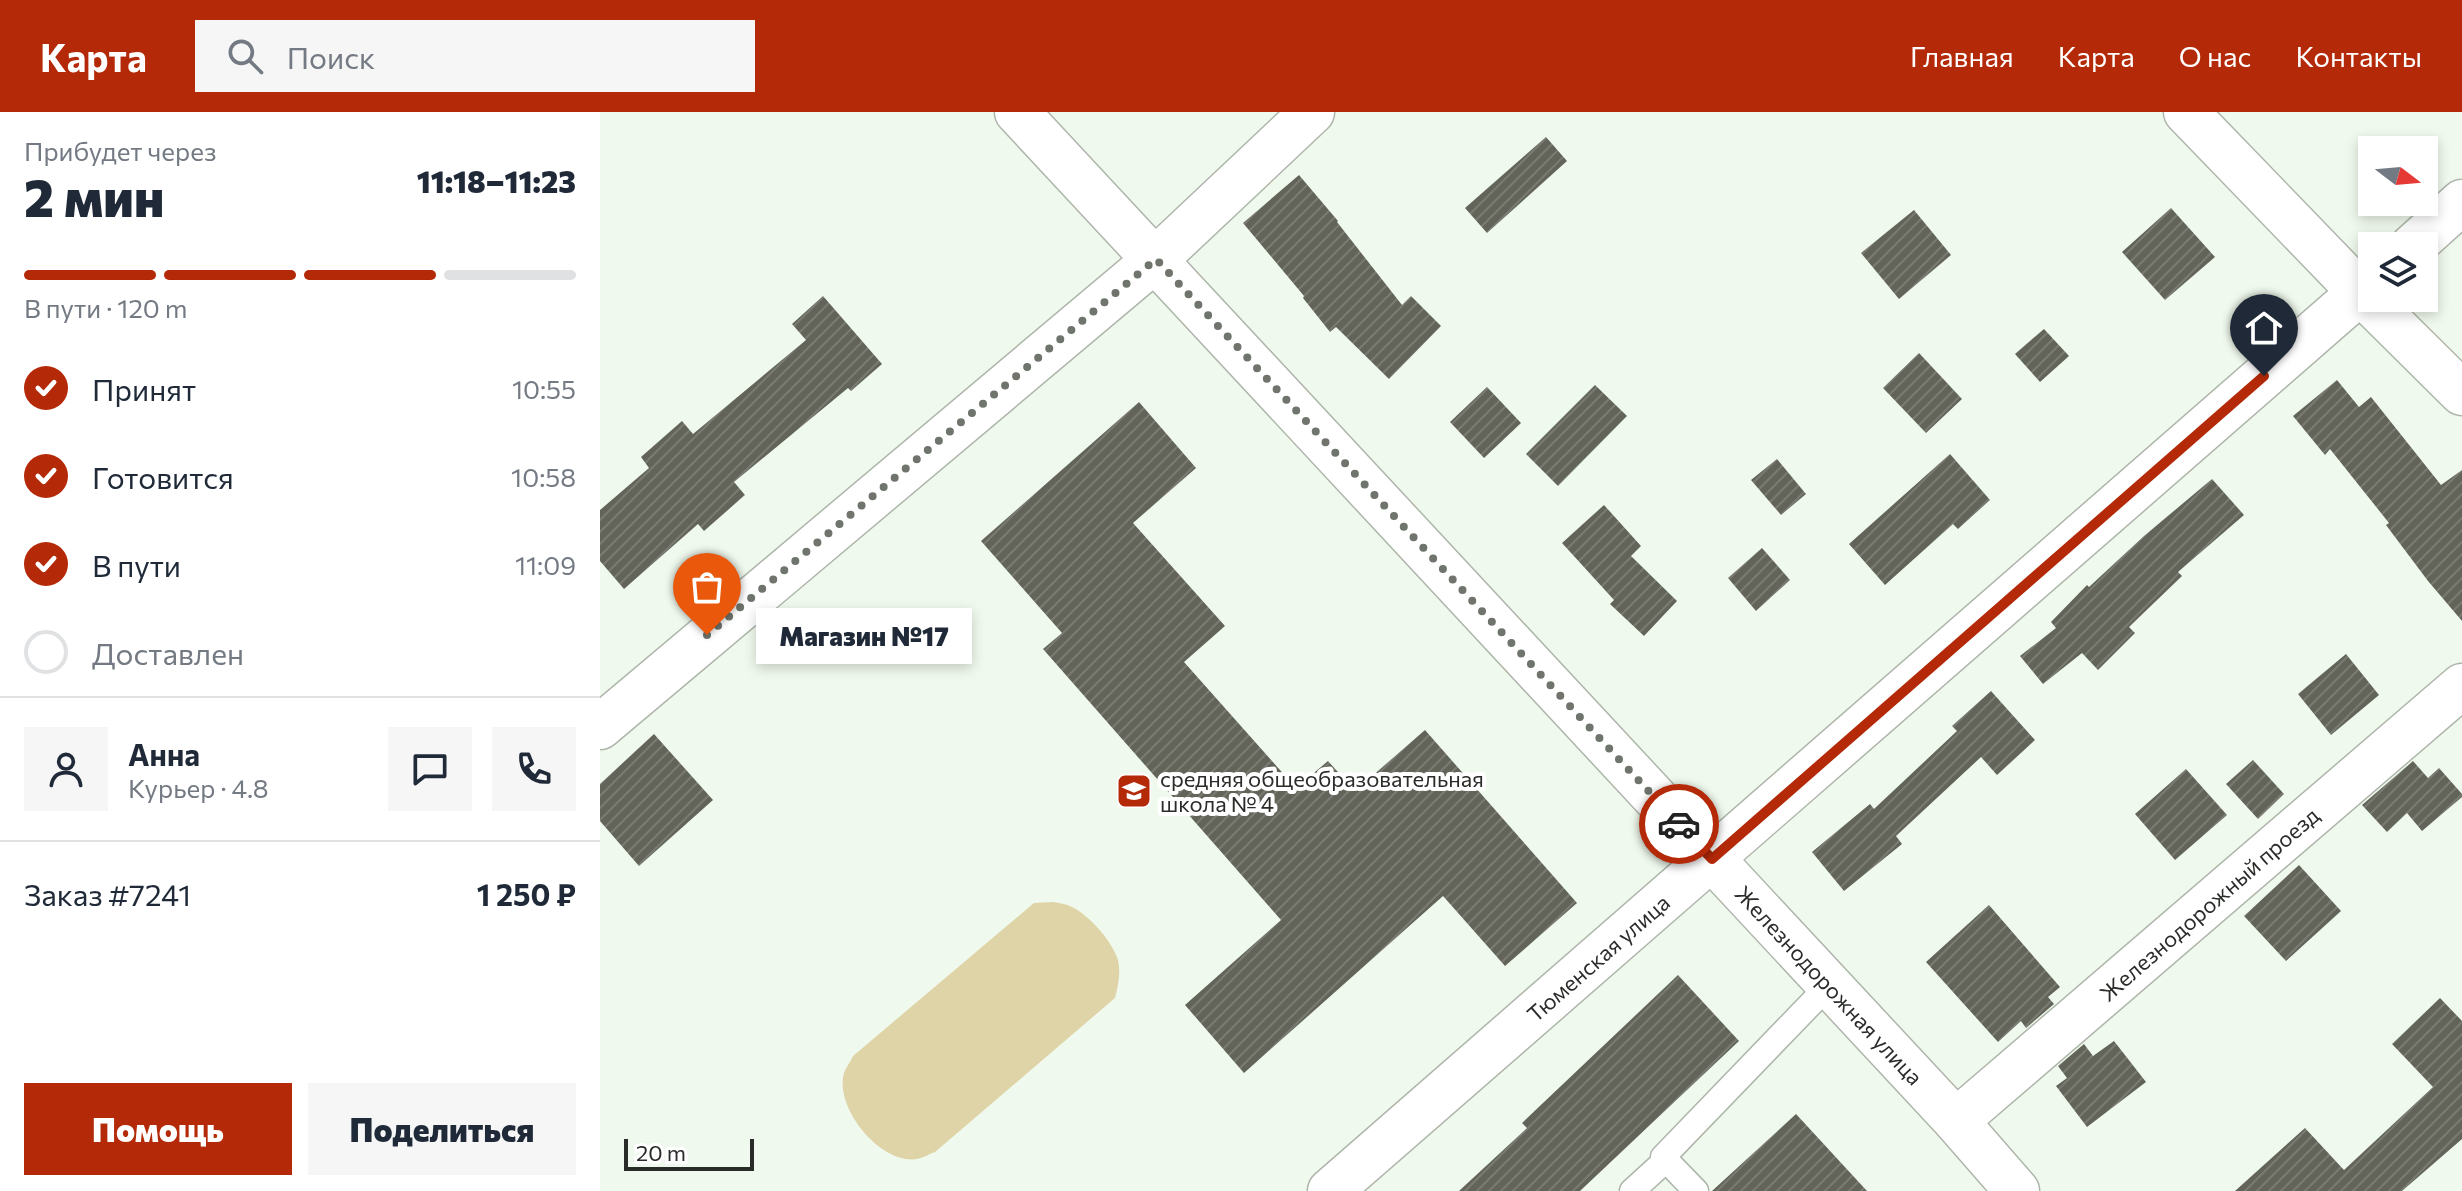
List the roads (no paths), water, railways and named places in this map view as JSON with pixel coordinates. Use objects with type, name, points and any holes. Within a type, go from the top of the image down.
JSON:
[{"type":"street","name":"Железнодорожная улица","points":[[1017,112],[1956,1121],[2017,1191]]},
{"type":"street","points":[[600,727],[1156,259],[1312,112]]},
{"type":"street","points":[[2186,112],[2358,279]]},
{"type":"street","points":[[2429,232],[2462,202]]},
{"type":"street","name":"Тюменская улица","points":[[1330,1191],[2358,294]]},
{"type":"street","points":[[2389,312],[2462,393]]},
{"type":"street","name":"Железнодорожный проезд","points":[[1956,1121],[2462,686]]},
{"type":"lane","points":[[1696,1191],[1663,1157],[1829,985]]},
{"type":"lane","points":[[1632,1191],[1666,1160]]},
{"type":"place","name":"Магазин №17","points":[[707,635]]},
{"type":"place","name":"средняя общеобразовательная школа № 4","points":[[1134,791]]}]
